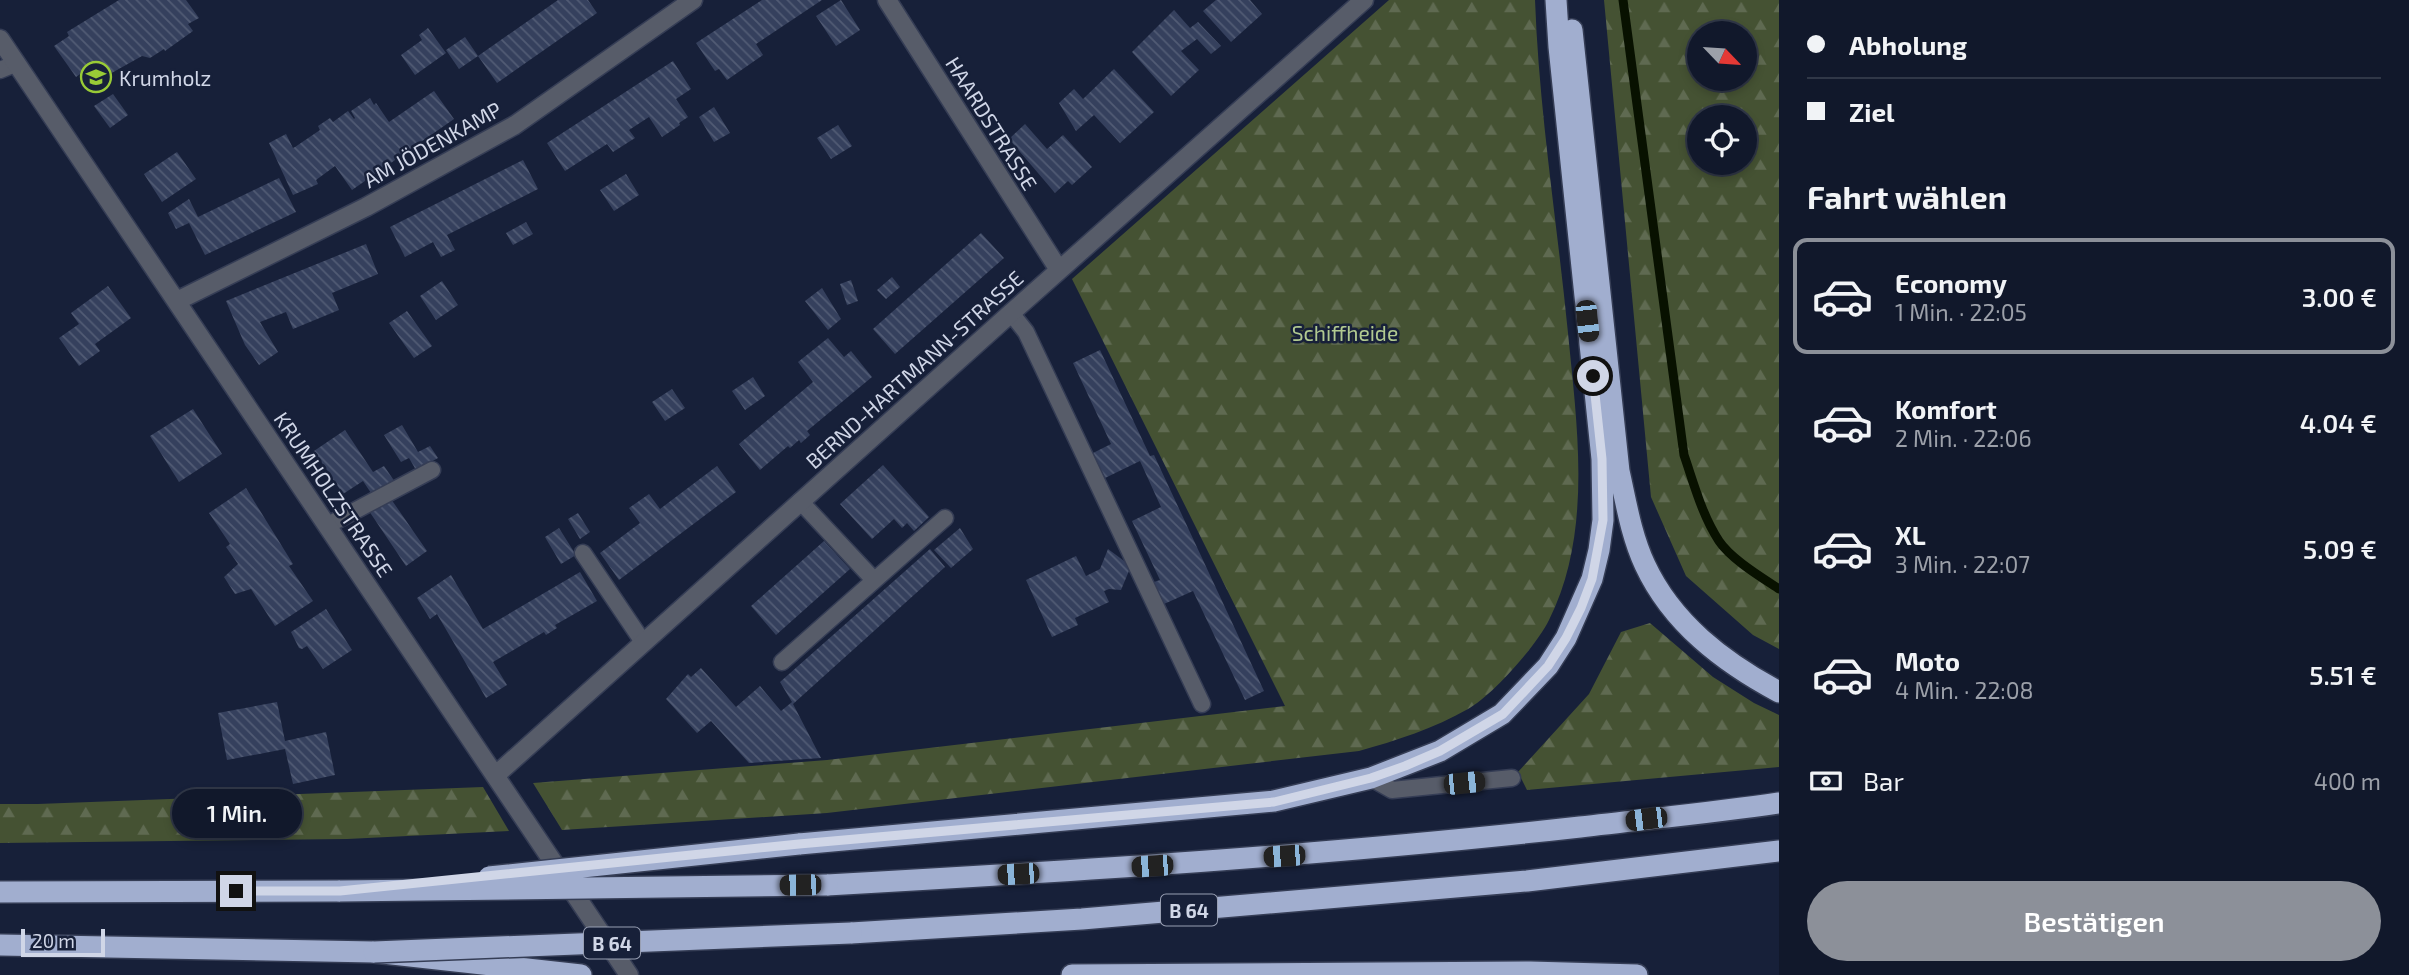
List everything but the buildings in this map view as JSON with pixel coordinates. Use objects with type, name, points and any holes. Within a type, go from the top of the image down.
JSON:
[{"type":"highway","points":[[1371,778],[1440,751],[1503,714],[1527,691],[1566,638],[1581,608],[1597,559],[1603,520],[1602,459],[1556,0]]},
{"type":"highway","points":[[1570,0],[1619,471],[1629,520],[1644,564],[1662,596],[1681,620],[1730,664],[1779,692]]},
{"type":"highway","name":"B 64","points":[[340,891],[799,844],[1274,802],[1371,778]]},
{"type":"highway","name":"B 64","points":[[0,892],[827,885],[1310,854],[1536,832],[1779,803]]},
{"type":"highway","name":"B 64","points":[[0,944],[374,952],[851,933],[1096,918],[1513,883],[1779,851]]},
{"type":"highway","points":[[374,952],[581,975]]},
{"type":"highway","points":[[1072,975],[1516,972],[1637,975]]},
{"type":"street","name":"AM JÖDENKAMP","points":[[177,301],[366,207],[515,125],[693,0]]},
{"type":"street","name":"HAARDSTRASSE","points":[[887,0],[1059,270]]},
{"type":"street","name":"BERND-HARTMANN-STRASSE","points":[[496,775],[1364,0]]},
{"type":"street","name":"KRUMHOLZSTRASSE","points":[[0,38],[8,67],[177,301],[629,975]]},
{"type":"lane","points":[[1011,313],[1026,332],[1202,704]]},
{"type":"lane","points":[[328,526],[432,470]]},
{"type":"lane","points":[[800,501],[874,580]]},
{"type":"lane","points":[[782,662],[945,517]]},
{"type":"lane","points":[[583,553],[643,642]]},
{"type":"lane","points":[[1371,778],[1392,790],[1512,778]]},
{"type":"green space","name":"Schiffheide","points":[[1389,0],[1535,0],[1544,125],[1564,291],[1578,441],[1577,515],[1563,586],[1549,620],[1535,643],[1501,682],[1478,702],[1455,716],[1415,733],[1359,751],[827,813],[562,830],[533,783],[827,760],[1285,706],[1072,279]]},
{"type":"green space","points":[[1604,0],[1779,0],[1779,649],[1753,635],[1686,576],[1651,497]]},
{"type":"green space","points":[[1650,623],[1713,677],[1779,715],[1779,767],[1527,790],[1518,772],[1589,694],[1621,632]]},
{"type":"green space","points":[[483,787],[509,831],[347,839],[0,843],[0,804]]},
{"type":"waterway","points":[[1623,0],[1684,455],[1703,510],[1719,541],[1739,561],[1779,589]]},
{"type":"place","name":"Krumholz","points":[[96,77]]},
{"type":"route","points":[[236,891],[340,891],[799,844],[1274,802],[1371,778],[1405,766],[1440,751],[1503,714],[1548,666],[1581,608],[1592,579],[1603,520],[1602,459],[1593,376]]}]
